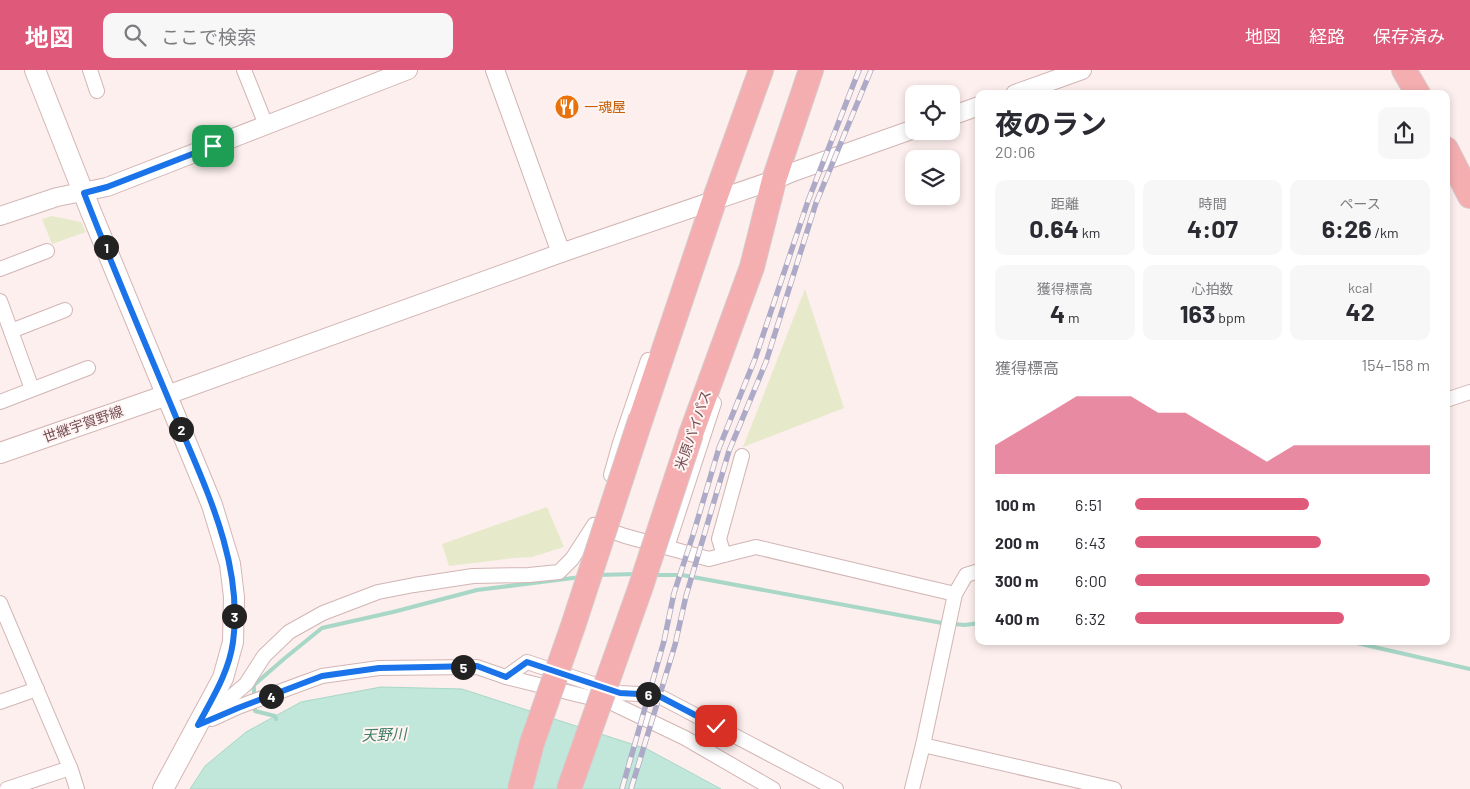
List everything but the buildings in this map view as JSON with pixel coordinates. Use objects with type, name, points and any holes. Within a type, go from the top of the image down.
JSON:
[{"type":"highway","points":[[520,789],[532,743],[573,626],[714,201],[761,70]]},
{"type":"highway","name":"米原バイパス","points":[[569,789],[640,589],[691,434],[752,267],[774,180],[811,70]]},
{"type":"highway","points":[[1404,70],[1416,90]]},
{"type":"highway","points":[[1450,157],[1470,196]]},
{"type":"main road","points":[[35,70],[212,505],[230,564],[234,597],[233,642],[223,678],[163,789]]},
{"type":"main road","name":"世継宇賀野線","points":[[0,453],[167,395]]},
{"type":"street","points":[[90,70],[98,91]]},
{"type":"street","points":[[244,70],[266,125]]},
{"type":"street","points":[[0,216],[57,197],[107,187],[266,125],[388,74],[408,70]]},
{"type":"street","points":[[495,70],[561,253]]},
{"type":"street","points":[[1026,90],[1082,70]]},
{"type":"street","points":[[960,113],[975,107]]},
{"type":"street","points":[[167,395],[561,253],[774,180],[905,132]]},
{"type":"street","points":[[0,269],[47,251]]},
{"type":"street","points":[[667,547],[744,312],[752,267]]},
{"type":"street","points":[[198,725],[246,684],[264,656],[289,632],[323,612],[378,592],[414,585],[473,576],[529,575],[558,572],[572,559],[594,525],[668,303],[692,268]]},
{"type":"street","points":[[0,301],[32,389]]},
{"type":"street","points":[[11,331],[65,310]]},
{"type":"street","points":[[0,402],[88,368]]},
{"type":"street","points":[[1450,399],[1470,392]]},
{"type":"street","points":[[724,554],[719,539],[742,456]]},
{"type":"street","points":[[594,525],[709,559],[756,547],[954,594]]},
{"type":"street","points":[[912,789],[954,594],[966,576],[975,573]]},
{"type":"street","points":[[0,603],[70,768],[77,789]]},
{"type":"street","points":[[506,677],[527,662],[620,693],[657,695],[836,789]]},
{"type":"street","points":[[198,725],[322,676],[379,668],[477,666],[506,677],[612,703],[685,738],[773,789]]},
{"type":"street","points":[[0,702],[37,689]]},
{"type":"street","points":[[923,745],[1114,789]]},
{"type":"street","points":[[7,789],[70,768]]},
{"type":"shaded area","points":[[52,216],[81,222],[86,232],[52,244],[42,219]]},
{"type":"shaded area","points":[[805,289],[844,408],[743,447]]},
{"type":"shaded area","points":[[547,507],[564,547],[532,557],[449,566],[442,544]]},
{"type":"water","name":"天野川","points":[[381,687],[462,689],[647,749],[721,789],[190,789],[205,766],[246,732],[301,702]]},
{"type":"waterway","points":[[598,575],[636,574]]},
{"type":"waterway","points":[[653,575],[682,575],[942,623],[965,625],[975,624]]},
{"type":"waterway","points":[[254,697],[254,685],[322,628],[477,590],[581,577]]},
{"type":"waterway","points":[[1365,645],[1470,669]]},
{"type":"waterway","points":[[255,704],[255,711],[275,716],[276,719]]},
{"type":"railway","points":[[622,789],[664,641],[674,593],[719,448],[755,359],[808,201],[859,70]]},
{"type":"railway","points":[[631,789],[675,645],[686,596],[729,451],[766,362],[816,203],[871,70]]},
{"type":"place","name":"一魂屋","points":[[567,107]]},
{"type":"route","points":[[213,146],[107,187],[84,193],[212,505],[230,564],[234,597],[233,642],[223,678],[198,725],[322,676],[379,668],[477,666],[506,677],[527,662],[620,693],[657,695],[716,726]]}]
